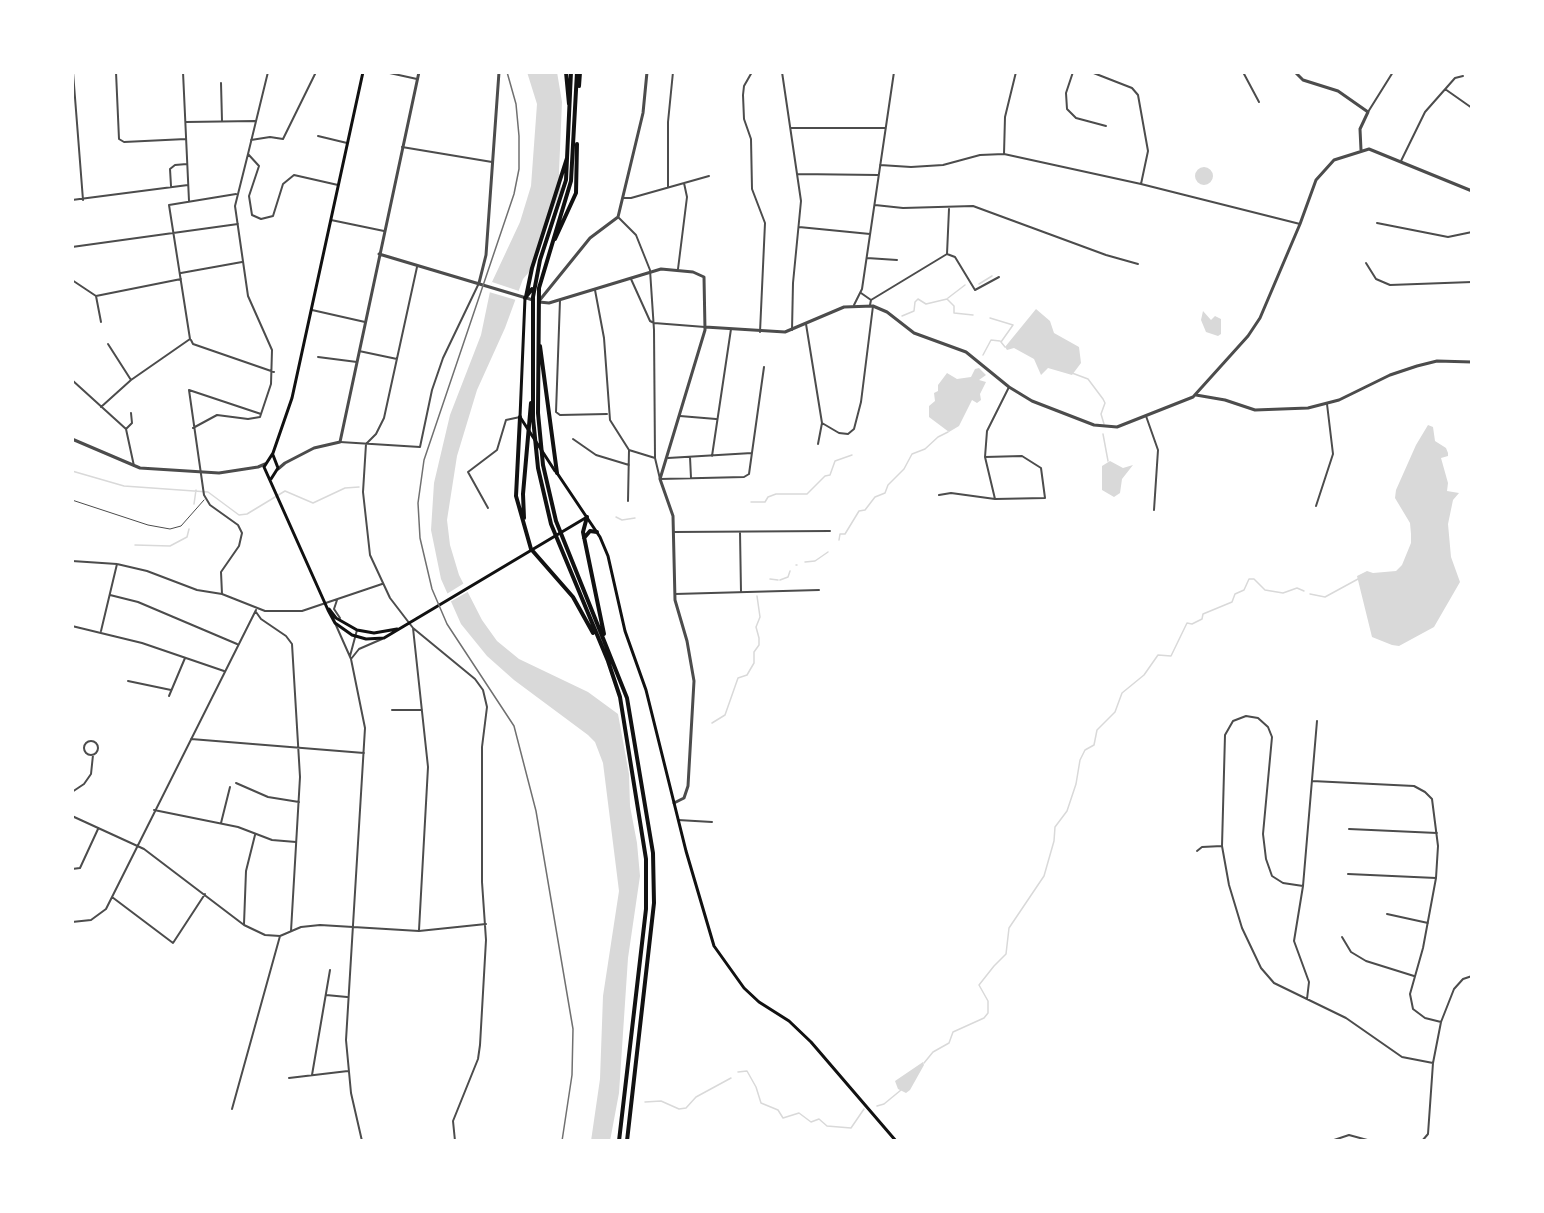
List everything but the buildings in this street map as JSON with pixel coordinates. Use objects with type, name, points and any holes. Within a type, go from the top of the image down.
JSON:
[{"type":"highway","points":[[566,72],[570,120]]},
{"type":"highway","points":[[525,298],[529,278],[566,180],[571,72]]},
{"type":"highway","points":[[525,298],[531,293],[544,257],[575,199],[579,172],[576,126],[578,72]]},
{"type":"highway","points":[[576,126],[566,180],[544,263],[535,313],[534,432],[536,451],[555,528],[608,661],[622,709],[647,872],[646,909],[619,1141]]},
{"type":"highway","points":[[535,313],[540,440],[555,528]]},
{"type":"highway","points":[[535,313],[557,473]]},
{"type":"highway","points":[[525,528],[523,494],[533,381]]},
{"type":"highway","points":[[520,417],[515,490],[531,549],[573,597],[608,661]]},
{"type":"highway","points":[[587,517],[583,527],[584,539],[608,646]]},
{"type":"highway","points":[[584,539],[590,531],[597,532]]},
{"type":"highway","points":[[559,539],[624,686],[631,716],[654,865],[654,903],[627,1141]]},
{"type":"main road","points":[[363,72],[292,398],[273,453],[267,463],[267,472],[272,479],[278,500],[335,623],[355,636],[384,638],[587,517]]},
{"type":"main road","points":[[525,298],[520,417],[597,532],[608,556],[626,631],[646,690],[709,932],[729,970],[759,1002],[789,1021],[811,1042],[896,1141]]},
{"type":"main road","points":[[272,479],[276,471],[273,453]]},
{"type":"main road","points":[[267,463],[275,462]]},
{"type":"main road","points":[[267,472],[276,471]]},
{"type":"main road","points":[[325,603],[341,621],[357,630],[374,633],[397,629]]},
{"type":"street","points":[[73,72],[82,200]]},
{"type":"street","points":[[116,72],[119,139],[124,142],[186,139]]},
{"type":"street","points":[[183,72],[189,201]]},
{"type":"street","points":[[193,428],[217,415],[252,419],[262,414],[274,372],[272,350],[248,296],[242,262],[236,194],[268,72]]},
{"type":"street","points":[[251,140],[270,137],[283,139],[316,72]]},
{"type":"street","points":[[385,72],[417,79]]},
{"type":"street","points":[[340,442],[419,72]]},
{"type":"street","points":[[276,471],[285,463],[314,448],[340,442],[418,448],[443,358],[479,283],[486,255],[499,72]]},
{"type":"street","points":[[538,302],[590,238],[618,217],[643,113],[647,72]]},
{"type":"street","points":[[668,187],[668,122],[673,72]]},
{"type":"street","points":[[752,72],[744,86],[743,95],[744,119],[751,139],[753,189],[765,223],[760,332]]},
{"type":"street","points":[[782,72],[801,201],[793,283],[792,330]]},
{"type":"street","points":[[854,305],[861,293],[894,72]]},
{"type":"street","points":[[1004,154],[1005,117],[1016,72]]},
{"type":"street","points":[[1073,72],[1066,93],[1067,109],[1076,118],[1106,126]]},
{"type":"street","points":[[1091,72],[1132,88],[1140,98],[1148,151],[1141,184]]},
{"type":"street","points":[[1243,72],[1259,102]]},
{"type":"street","points":[[1295,72],[1303,80],[1338,91],[1368,112]]},
{"type":"street","points":[[1361,150],[1360,129],[1393,72]]},
{"type":"street","points":[[1401,161],[1418,121],[1455,78],[1463,75]]},
{"type":"street","points":[[221,83],[222,121]]},
{"type":"street","points":[[1445,89],[1472,108]]},
{"type":"street","points":[[186,122],[255,121]]},
{"type":"street","points":[[791,128],[886,128]]},
{"type":"street","points":[[318,136],[347,143]]},
{"type":"street","points":[[402,147],[492,162]]},
{"type":"street","points":[[631,279],[650,321],[654,323],[760,332],[792,330],[854,305],[872,305],[887,312],[914,333],[966,352],[1010,387],[1032,401],[1100,427],[1116,428],[1196,395],[1256,324],[1300,224],[1316,180],[1324,168],[1334,160],[1369,149],[1472,191]]},
{"type":"street","points":[[248,154],[259,166],[249,199],[250,212],[256,218],[265,219],[273,216],[283,184],[291,177],[303,176],[338,185]]},
{"type":"street","points":[[880,165],[910,167],[943,165],[980,155],[1004,154],[1141,184],[1300,224]]},
{"type":"street","points":[[171,186],[170,169],[175,165],[188,164]]},
{"type":"street","points":[[797,174],[879,175]]},
{"type":"street","points":[[623,198],[710,176]]},
{"type":"street","points":[[678,269],[687,197],[684,183]]},
{"type":"street","points":[[72,200],[188,185]]},
{"type":"street","points":[[236,194],[168,205],[181,273],[190,339],[193,344],[274,372]]},
{"type":"street","points":[[875,205],[949,208],[973,206],[1106,255],[1138,264]]},
{"type":"street","points":[[947,254],[949,208]]},
{"type":"street","points":[[618,217],[628,224],[636,235],[650,272],[654,323],[655,458],[673,516],[675,594],[691,656],[694,681],[688,786],[682,801],[674,803]]},
{"type":"street","points":[[330,220],[384,231]]},
{"type":"street","points":[[1377,222],[1448,237],[1472,232]]},
{"type":"street","points":[[72,247],[174,235],[238,224]]},
{"type":"street","points":[[799,227],[870,234]]},
{"type":"street","points":[[379,254],[547,304],[661,269],[678,269],[703,274],[705,327],[660,479]]},
{"type":"street","points":[[947,254],[955,257],[975,290],[999,277]]},
{"type":"street","points":[[871,300],[947,254]]},
{"type":"street","points":[[867,258],[897,260]]},
{"type":"street","points":[[181,273],[242,262]]},
{"type":"street","points":[[1366,263],[1376,279],[1390,285],[1472,282]]},
{"type":"street","points":[[417,266],[384,418],[376,434],[366,444],[363,492],[370,555],[394,606],[413,628],[468,671],[483,690],[488,712],[482,747],[482,882],[486,924],[480,1045],[478,1059],[453,1121],[455,1141]]},
{"type":"street","points":[[72,280],[96,296],[181,279]]},
{"type":"street","points":[[595,290],[604,338],[608,414],[615,430],[629,450],[628,501]]},
{"type":"street","points":[[822,423],[839,433],[848,434],[854,429],[861,402],[872,305],[871,300],[861,293]]},
{"type":"street","points":[[96,296],[101,322]]},
{"type":"street","points":[[560,300],[555,380],[558,415],[608,414]]},
{"type":"street","points":[[311,310],[365,322]]},
{"type":"street","points":[[806,324],[822,423],[818,444]]},
{"type":"street","points":[[712,456],[731,329]]},
{"type":"street","points":[[101,407],[131,380],[190,339]]},
{"type":"street","points":[[108,344],[131,380]]},
{"type":"street","points":[[359,351],[397,359]]},
{"type":"street","points":[[318,357],[357,362]]},
{"type":"street","points":[[1196,395],[1218,398],[1255,410],[1303,409],[1327,404],[1417,366],[1437,361],[1472,362]]},
{"type":"street","points":[[660,479],[744,477],[751,470],[764,366]]},
{"type":"street","points":[[72,380],[126,429],[134,466]]},
{"type":"street","points":[[995,500],[985,458],[987,431],[1010,387]]},
{"type":"street","points":[[222,594],[221,573],[239,546],[242,533],[236,523],[205,497],[189,390],[262,414]]},
{"type":"street","points":[[1316,506],[1333,454],[1327,404]]},
{"type":"street","points":[[126,429],[132,423],[131,413]]},
{"type":"street","points":[[680,416],[717,419]]},
{"type":"street","points":[[1146,416],[1158,450],[1154,510]]},
{"type":"street","points":[[488,508],[468,472],[497,450],[506,420],[520,417]]},
{"type":"street","points":[[72,439],[134,466],[200,473],[258,467],[267,463]]},
{"type":"street","points":[[573,439],[596,455],[629,465]]},
{"type":"street","points":[[629,450],[655,458]]},
{"type":"street","points":[[668,458],[753,453]]},
{"type":"street","points":[[939,495],[951,493],[995,500],[1045,498],[1041,468],[1022,456],[985,458]]},
{"type":"street","points":[[690,457],[691,479]]},
{"type":"street","points":[[275,462],[285,463]]},
{"type":"street","points":[[258,467],[267,472]]},
{"type":"street","points":[[673,532],[830,531]]},
{"type":"street","points":[[740,532],[741,592]]},
{"type":"street","points":[[72,561],[117,564],[147,571],[197,590],[222,594],[256,610],[289,612],[382,584]]},
{"type":"street","points":[[100,632],[117,564]]},
{"type":"street","points":[[675,594],[819,590]]},
{"type":"street","points":[[110,595],[138,602],[237,644]]},
{"type":"street","points":[[338,599],[334,609],[341,621]]},
{"type":"street","points":[[72,922],[96,918],[106,909],[256,610]]},
{"type":"street","points":[[256,610],[259,617],[286,636],[292,645],[298,750],[298,802],[291,931]]},
{"type":"street","points":[[335,623],[351,659],[364,722],[346,1040],[353,1107],[362,1141]]},
{"type":"street","points":[[72,626],[100,632],[224,671]]},
{"type":"street","points":[[413,628],[428,767],[419,931]]},
{"type":"street","points":[[351,659],[357,630]]},
{"type":"street","points":[[351,659],[359,649],[384,638]]},
{"type":"street","points":[[169,696],[185,658]]},
{"type":"street","points":[[128,681],[171,690]]},
{"type":"street","points":[[392,710],[422,710]]},
{"type":"street","points":[[1303,886],[1283,883],[1272,876],[1266,859],[1263,834],[1272,738],[1268,727],[1258,718],[1246,716],[1233,721],[1225,735],[1222,846],[1228,885],[1242,928],[1262,968],[1274,983],[1346,1018],[1402,1057],[1433,1064]]},
{"type":"street","points":[[1307,999],[1309,982],[1294,941],[1303,886],[1317,720]]},
{"type":"street","points":[[190,739],[298,750],[364,753]]},
{"type":"street","points":[[72,792],[84,784],[91,774],[93,755],[97,753],[98,746],[96,742],[89,741],[84,750],[93,755]]},
{"type":"street","points":[[1312,781],[1414,786],[1432,799],[1437,833],[1436,878],[1428,923],[1410,994],[1413,1010],[1425,1018],[1441,1022]]},
{"type":"street","points":[[236,783],[268,797],[298,802]]},
{"type":"street","points":[[221,823],[230,787]]},
{"type":"street","points":[[154,810],[221,823],[272,840],[296,842]]},
{"type":"street","points":[[72,816],[144,849],[244,925],[265,935],[280,936],[291,931],[320,925],[419,931],[486,924]]},
{"type":"street","points":[[678,820],[712,822]]},
{"type":"street","points":[[72,869],[80,868],[98,829]]},
{"type":"street","points":[[1349,830],[1437,833]]},
{"type":"street","points":[[244,925],[246,871],[255,835]]},
{"type":"street","points":[[1197,851],[1202,847],[1222,846]]},
{"type":"street","points":[[1348,874],[1436,878]]},
{"type":"street","points":[[112,897],[173,943],[205,894]]},
{"type":"street","points":[[1387,914],[1428,923]]},
{"type":"street","points":[[232,1109],[280,936]]},
{"type":"street","points":[[1342,937],[1351,952],[1366,962],[1414,976]]},
{"type":"street","points":[[312,1075],[330,970]]},
{"type":"street","points":[[1422,1141],[1428,1134],[1433,1064],[1441,1022],[1454,989],[1463,979],[1472,976]]},
{"type":"street","points":[[326,995],[348,997]]},
{"type":"street","points":[[289,1078],[348,1071]]},
{"type":"street","points":[[1332,1141],[1349,1135],[1371,1141]]},
{"type":"lane","points":[[72,500],[148,525],[170,529],[181,526],[205,497]]},
{"type":"shaded area","points":[[527,72],[557,72],[562,102],[559,172],[561,189],[530,271],[523,279],[505,328],[477,390],[457,456],[447,520],[450,545],[459,575],[482,620],[497,641],[519,659],[588,692],[618,714],[629,774],[630,806],[640,876],[628,958],[619,1093],[610,1141],[591,1141],[600,1079],[603,996],[619,891],[603,763],[595,742],[588,735],[514,680],[487,656],[461,624],[441,579],[431,530],[434,483],[450,415],[481,335],[492,282],[520,222],[531,186],[537,104]]},
{"type":"shaded area","points":[[1200,167],[1208,167],[1213,172],[1211,183],[1200,185],[1195,180],[1195,172]]},
{"type":"shaded area","points":[[1036,309],[1050,321],[1054,333],[1079,347],[1081,363],[1072,375],[1048,368],[1041,375],[1034,359],[1014,348],[1007,350],[1005,347]]},
{"type":"shaded area","points":[[1203,311],[1211,320],[1215,316],[1221,319],[1221,334],[1218,336],[1206,332],[1201,320]]},
{"type":"shaded area","points":[[979,368],[986,375],[979,380],[986,382],[980,394],[981,400],[977,403],[972,400],[959,426],[949,432],[929,417],[929,406],[935,401],[934,393],[938,391],[938,385],[947,373],[957,379],[971,377],[975,369]]},
{"type":"shaded area","points":[[1428,425],[1433,427],[1435,441],[1446,448],[1448,453],[1448,456],[1441,458],[1448,483],[1447,491],[1459,493],[1453,500],[1448,524],[1451,557],[1460,582],[1434,627],[1399,646],[1392,645],[1372,637],[1357,576],[1367,571],[1373,573],[1396,571],[1402,565],[1411,543],[1411,534],[1410,523],[1395,498],[1396,490],[1416,445]]},
{"type":"shaded area","points":[[1110,461],[1123,468],[1133,465],[1122,479],[1120,493],[1114,497],[1102,490],[1102,466]]},
{"type":"shaded area","points":[[923,1062],[924,1065],[910,1090],[906,1093],[898,1089],[895,1081]]},
{"type":"pier","points":[[492,282],[519,291],[516,300],[489,292]]},
{"type":"pier","points":[[466,582],[471,590],[448,603],[445,595]]},
{"type":"waterway","points":[[979,284],[992,276]]},
{"type":"waterway","points":[[948,298],[965,285]]},
{"type":"waterway","points":[[902,316],[914,311],[915,302],[918,299],[926,304],[947,299],[954,306],[954,313],[973,315]]},
{"type":"waterway","points":[[990,318],[1013,325],[1001,342],[1005,347]]},
{"type":"waterway","points":[[983,355],[991,340],[1000,341]]},
{"type":"waterway","points":[[1072,373],[1088,379],[1103,399],[1105,403],[1101,414],[1104,424]]},
{"type":"waterway","points":[[839,540],[840,534],[845,534],[859,511],[865,510],[875,497],[885,493],[888,485],[904,469],[912,454],[925,449],[938,437],[948,432]]},
{"type":"waterway","points":[[1103,434],[1108,461]]},
{"type":"waterway","points":[[751,502],[765,502],[768,497],[776,494],[807,494],[825,476],[830,475],[835,461],[852,455]]},
{"type":"waterway","points":[[72,471],[124,486],[208,492],[239,515],[247,514],[285,491],[313,503],[345,488],[359,487]]},
{"type":"waterway","points":[[194,504],[196,490]]},
{"type":"waterway","points":[[616,517],[622,520],[635,518]]},
{"type":"waterway","points":[[135,545],[170,546],[187,537],[189,529]]},
{"type":"waterway","points":[[805,562],[815,561],[828,552]]},
{"type":"waterway","points":[[780,580],[788,577],[790,571]]},
{"type":"waterway","points":[[770,579],[778,580]]},
{"type":"waterway","points":[[924,1063],[933,1052],[949,1043],[953,1032],[984,1018],[988,1013],[988,1001],[979,985],[1006,954],[1009,928],[1044,876],[1054,841],[1055,827],[1067,811],[1076,784],[1080,760],[1085,750],[1094,745],[1097,730],[1115,712],[1122,693],[1144,675],[1158,655],[1171,656],[1187,623],[1192,624],[1202,619],[1203,614],[1232,602],[1235,594],[1244,590],[1249,579],[1254,579],[1265,590],[1283,593],[1297,588],[1304,591]]},
{"type":"waterway","points":[[1310,594],[1325,597],[1358,579]]},
{"type":"waterway","points":[[712,723],[725,715],[738,678],[747,675],[754,663],[754,652],[759,645],[756,627],[760,617],[757,596]]},
{"type":"waterway","points":[[738,1072],[747,1071],[756,1087],[761,1103],[778,1110],[783,1118],[799,1113],[811,1122],[819,1119],[827,1126],[851,1128],[864,1109]]},
{"type":"waterway","points":[[645,1102],[661,1101],[679,1109],[686,1108],[696,1097],[731,1078]]},
{"type":"waterway","points":[[877,1106],[884,1104],[901,1090]]},
{"type":"railway","points":[[507,72],[516,104],[519,136],[519,169],[514,194],[424,460],[418,503],[420,538],[432,589],[447,624],[514,726],[536,811],[573,1029],[572,1075],[562,1141]]}]
